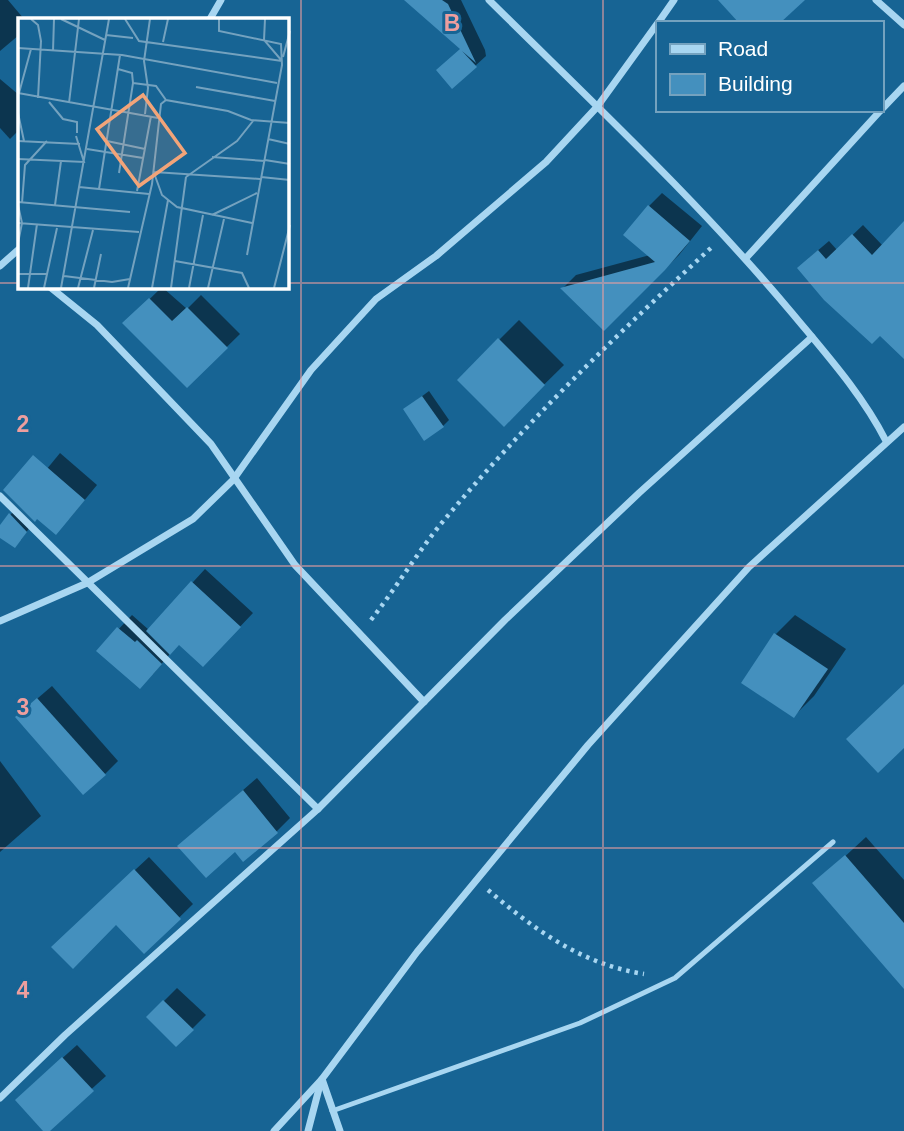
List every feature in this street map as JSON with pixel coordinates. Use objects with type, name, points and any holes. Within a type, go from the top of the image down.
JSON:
[{"type":"street","points":[[211,18],[221,0]]},
{"type":"street","points":[[489,0],[746,258],[874,417],[886,441]]},
{"type":"street","points":[[659,21],[674,0]]},
{"type":"street","points":[[876,0],[904,25]]},
{"type":"street","points":[[0,621],[87,583],[192,519],[233,480],[311,370],[376,299],[436,256],[546,162],[597,107],[656,26]]},
{"type":"street","points":[[883,108],[904,86]]},
{"type":"street","points":[[746,258],[879,112]]},
{"type":"street","points":[[0,267],[17,254]]},
{"type":"street","points":[[52,289],[97,325],[148,375],[211,444],[233,480],[295,565],[424,702]]},
{"type":"street","points":[[0,1098],[65,1035],[318,809],[639,493],[812,337]]},
{"type":"street","points":[[274,1131],[322,1079],[417,952],[588,745],[749,567],[904,427]]},
{"type":"street","points":[[0,496],[318,809]]},
{"type":"street","points":[[322,1079],[340,1131]]},
{"type":"street","points":[[308,1131],[322,1079]]},
{"type":"lane","points":[[332,1111],[568,1028],[675,978],[833,842]]},
{"type":"path","points":[[360,634],[438,527],[487,471],[656,299],[724,236]]},
{"type":"path","points":[[477,880],[551,940],[578,955],[608,967],[675,978]]},
{"type":"building","points":[[404,0],[442,0],[448,4],[476,63],[462,51],[477,67],[452,89],[436,70],[460,49]]},
{"type":"building","points":[[718,0],[805,0],[782,21],[737,21]]},
{"type":"building","points":[[648,205],[690,241],[604,331],[560,288],[655,262],[623,235]]},
{"type":"building","points":[[904,221],[904,359],[880,336],[872,344],[824,300],[797,268],[818,250],[826,259],[852,234],[872,255]]},
{"type":"building","points":[[149,298],[172,321],[187,307],[228,348],[187,388],[122,323]]},
{"type":"building","points":[[498,338],[545,385],[504,427],[457,380]]},
{"type":"building","points":[[422,396],[444,427],[424,441],[403,409]]},
{"type":"building","points":[[33,455],[85,500],[56,535],[37,519],[35,522],[3,490]]},
{"type":"building","points":[[9,513],[27,532],[15,548],[0,538],[0,525]]},
{"type":"building","points":[[191,581],[241,627],[203,667],[179,645],[170,655],[146,631]]},
{"type":"building","points":[[117,627],[135,642],[137,640],[162,664],[140,689],[96,651]]},
{"type":"building","points":[[774,633],[828,669],[794,718],[741,683]]},
{"type":"building","points":[[904,684],[904,748],[878,773],[846,739]]},
{"type":"building","points":[[37,698],[106,775],[83,795],[15,717]]},
{"type":"building","points":[[243,790],[278,833],[243,862],[235,852],[206,878],[177,846]]},
{"type":"building","points":[[845,855],[904,923],[904,989],[812,883]]},
{"type":"building","points":[[134,869],[181,919],[144,954],[116,925],[73,969],[51,947]]},
{"type":"building","points":[[163,1000],[194,1030],[176,1047],[146,1017]]},
{"type":"building","points":[[62,1057],[94,1091],[50,1131],[43,1131],[15,1100]]}]
